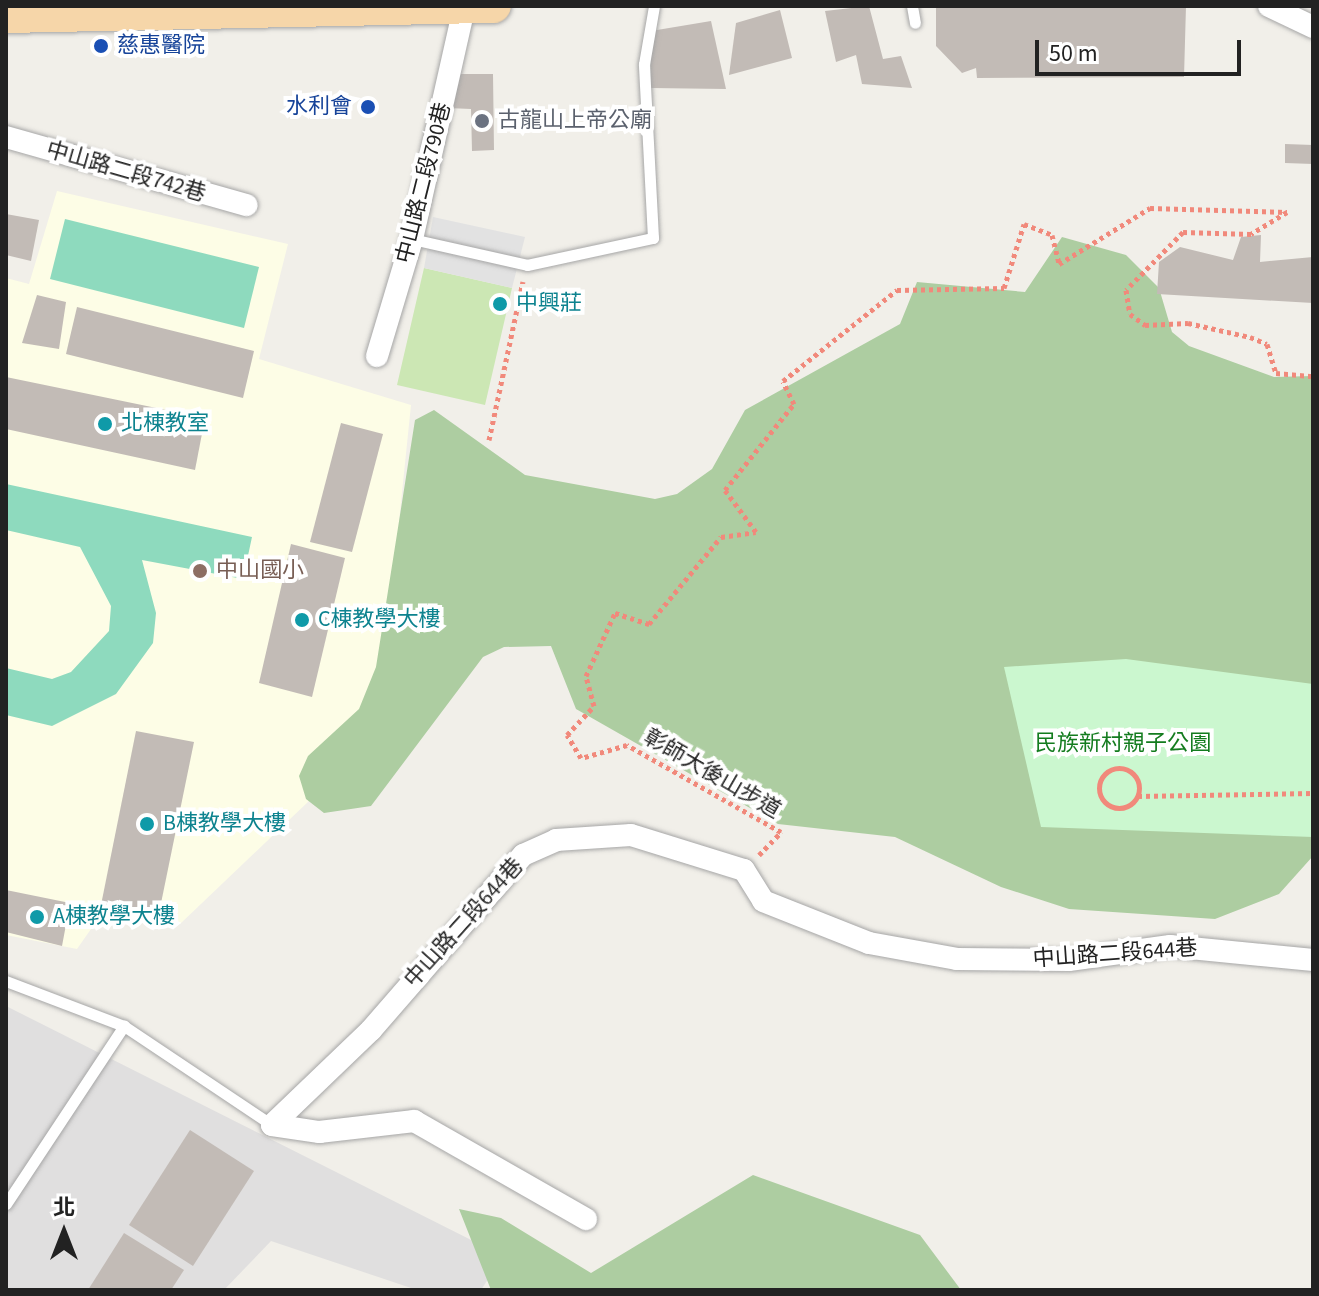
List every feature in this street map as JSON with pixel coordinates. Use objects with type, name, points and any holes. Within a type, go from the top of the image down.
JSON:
[{"type":"main road","points":[[6,16],[479,7]]},
{"type":"street","points":[[1269,6],[1313,27]]},
{"type":"street","name":"中山路二段790巷","points":[[377,356],[479,7]]},
{"type":"street","name":"中山路二段742巷","points":[[6,137],[247,205]]},
{"type":"street","name":"中山路二段644巷","points":[[272,1125],[371,1030],[523,855],[556,840],[631,835],[744,870],[763,901],[869,943],[957,959],[1069,960],[1170,946],[1313,960]]},
{"type":"street","points":[[272,1125],[319,1132],[414,1121],[586,1219]]},
{"type":"lane","points":[[412,239],[527,265],[653,238],[644,64],[654,6]]},
{"type":"lane","points":[[912,6],[915,23]]},
{"type":"lane","points":[[6,981],[124,1026],[272,1125]]},
{"type":"lane","points":[[6,1204],[124,1026]]},
{"type":"path","name":"彰師大後山步道","points":[[744,870],[781,832],[627,745],[581,758],[567,735],[594,706],[586,676],[615,613],[649,624],[721,537],[756,532],[725,490],[794,404],[783,381],[897,290],[1004,288],[1024,224],[1052,235],[1059,264],[1150,208],[1287,212],[1251,234],[1183,232],[1126,290],[1130,314],[1145,325],[1188,323],[1250,337],[1267,344],[1276,373],[1313,376]]},
{"type":"path","points":[[489,440],[527,265]]},
{"type":"path","points":[[1138,796],[1139,783],[1126,768],[1107,771],[1099,781],[1103,801],[1115,808],[1138,796],[1313,793]]},
{"type":"shaded area","name":"中山國小","points":[[57,191],[288,244],[259,359],[411,405],[377,736],[180,924],[98,919],[77,949],[6,935],[6,278],[29,284]]},
{"type":"shaded area","points":[[433,217],[525,237],[512,288],[424,268]]},
{"type":"shaded area","points":[[6,1006],[503,1256],[481,1290],[417,1290],[271,1241],[224,1290],[6,1290]]},
{"type":"green space","points":[[65,219],[259,267],[244,328],[50,279]]},
{"type":"green space","points":[[1062,237],[1126,255],[1159,288],[1172,332],[1189,346],[1274,377],[1313,376],[1313,856],[1279,894],[1215,919],[1069,909],[1001,887],[895,837],[778,824],[576,709],[551,646],[504,647],[483,657],[371,806],[324,813],[306,799],[299,776],[308,756],[359,709],[376,667],[415,420],[434,410],[525,475],[655,499],[677,494],[712,469],[745,410],[900,324],[917,282],[1025,292]]},
{"type":"green space","points":[[424,268],[512,288],[485,405],[397,385]]},
{"type":"green space","points":[[6,484],[252,537],[243,579],[142,560],[156,613],[153,643],[116,694],[52,726],[6,715],[6,668],[52,679],[71,672],[109,631],[111,606],[80,547],[6,530]]},
{"type":"green space","name":"民族新村親子公園","points":[[1126,659],[1313,684],[1313,837],[1041,827],[1004,667]]},
{"type":"green space","points":[[753,1175],[920,1235],[961,1290],[491,1290],[459,1209],[501,1218],[591,1273]]},
{"type":"building","points":[[869,6],[883,59],[901,56],[912,88],[862,84],[856,55],[836,62],[825,11]]},
{"type":"building","points":[[936,6],[1186,6],[1184,77],[977,78],[976,68],[962,73],[936,46]]},
{"type":"building","points":[[780,10],[792,58],[729,75],[736,23]]},
{"type":"building","points":[[711,21],[726,89],[651,88],[651,31]]},
{"type":"building","points":[[459,74],[493,74],[494,150],[472,151],[471,109],[448,108]]},
{"type":"building","points":[[1285,144],[1313,145],[1313,164],[1285,163]]},
{"type":"building","points":[[6,214],[39,220],[31,261],[6,255]]},
{"type":"building","points":[[1261,235],[1260,262],[1313,257],[1313,303],[1157,294],[1159,262],[1180,247],[1233,260],[1241,237]]},
{"type":"building","points":[[37,295],[66,302],[59,349],[22,343]]},
{"type":"building","points":[[77,307],[254,351],[243,398],[66,354]]},
{"type":"building","name":"北棟教室","points":[[6,377],[205,418],[195,470],[6,429]]},
{"type":"building","points":[[341,423],[383,434],[352,552],[310,542]]},
{"type":"building","name":"C棟教學大樓","points":[[291,544],[345,558],[312,697],[259,683]]},
{"type":"building","name":"B棟教學大樓","points":[[136,731],[194,742],[159,913],[101,905]]},
{"type":"building","name":"A棟教學大樓","points":[[6,890],[70,903],[62,946],[6,932]]},
{"type":"building","points":[[190,1130],[254,1171],[193,1266],[129,1225]]},
{"type":"building","points":[[124,1233],[184,1270],[171,1290],[88,1290]]},
{"type":"place","name":"慈惠醫院","points":[[101,46]]},
{"type":"place","name":"水利會","points":[[368,107]]},
{"type":"place","name":"古龍山上帝公廟","points":[[482,121]]},
{"type":"place","name":"中興莊","points":[[500,304]]},
{"type":"place","name":"北棟教室","points":[[105,424]]},
{"type":"place","name":"中山國小","points":[[200,571]]},
{"type":"place","name":"C棟教學大樓","points":[[302,620]]},
{"type":"place","name":"B棟教學大樓","points":[[147,824]]},
{"type":"place","name":"A棟教學大樓","points":[[37,917]]}]
